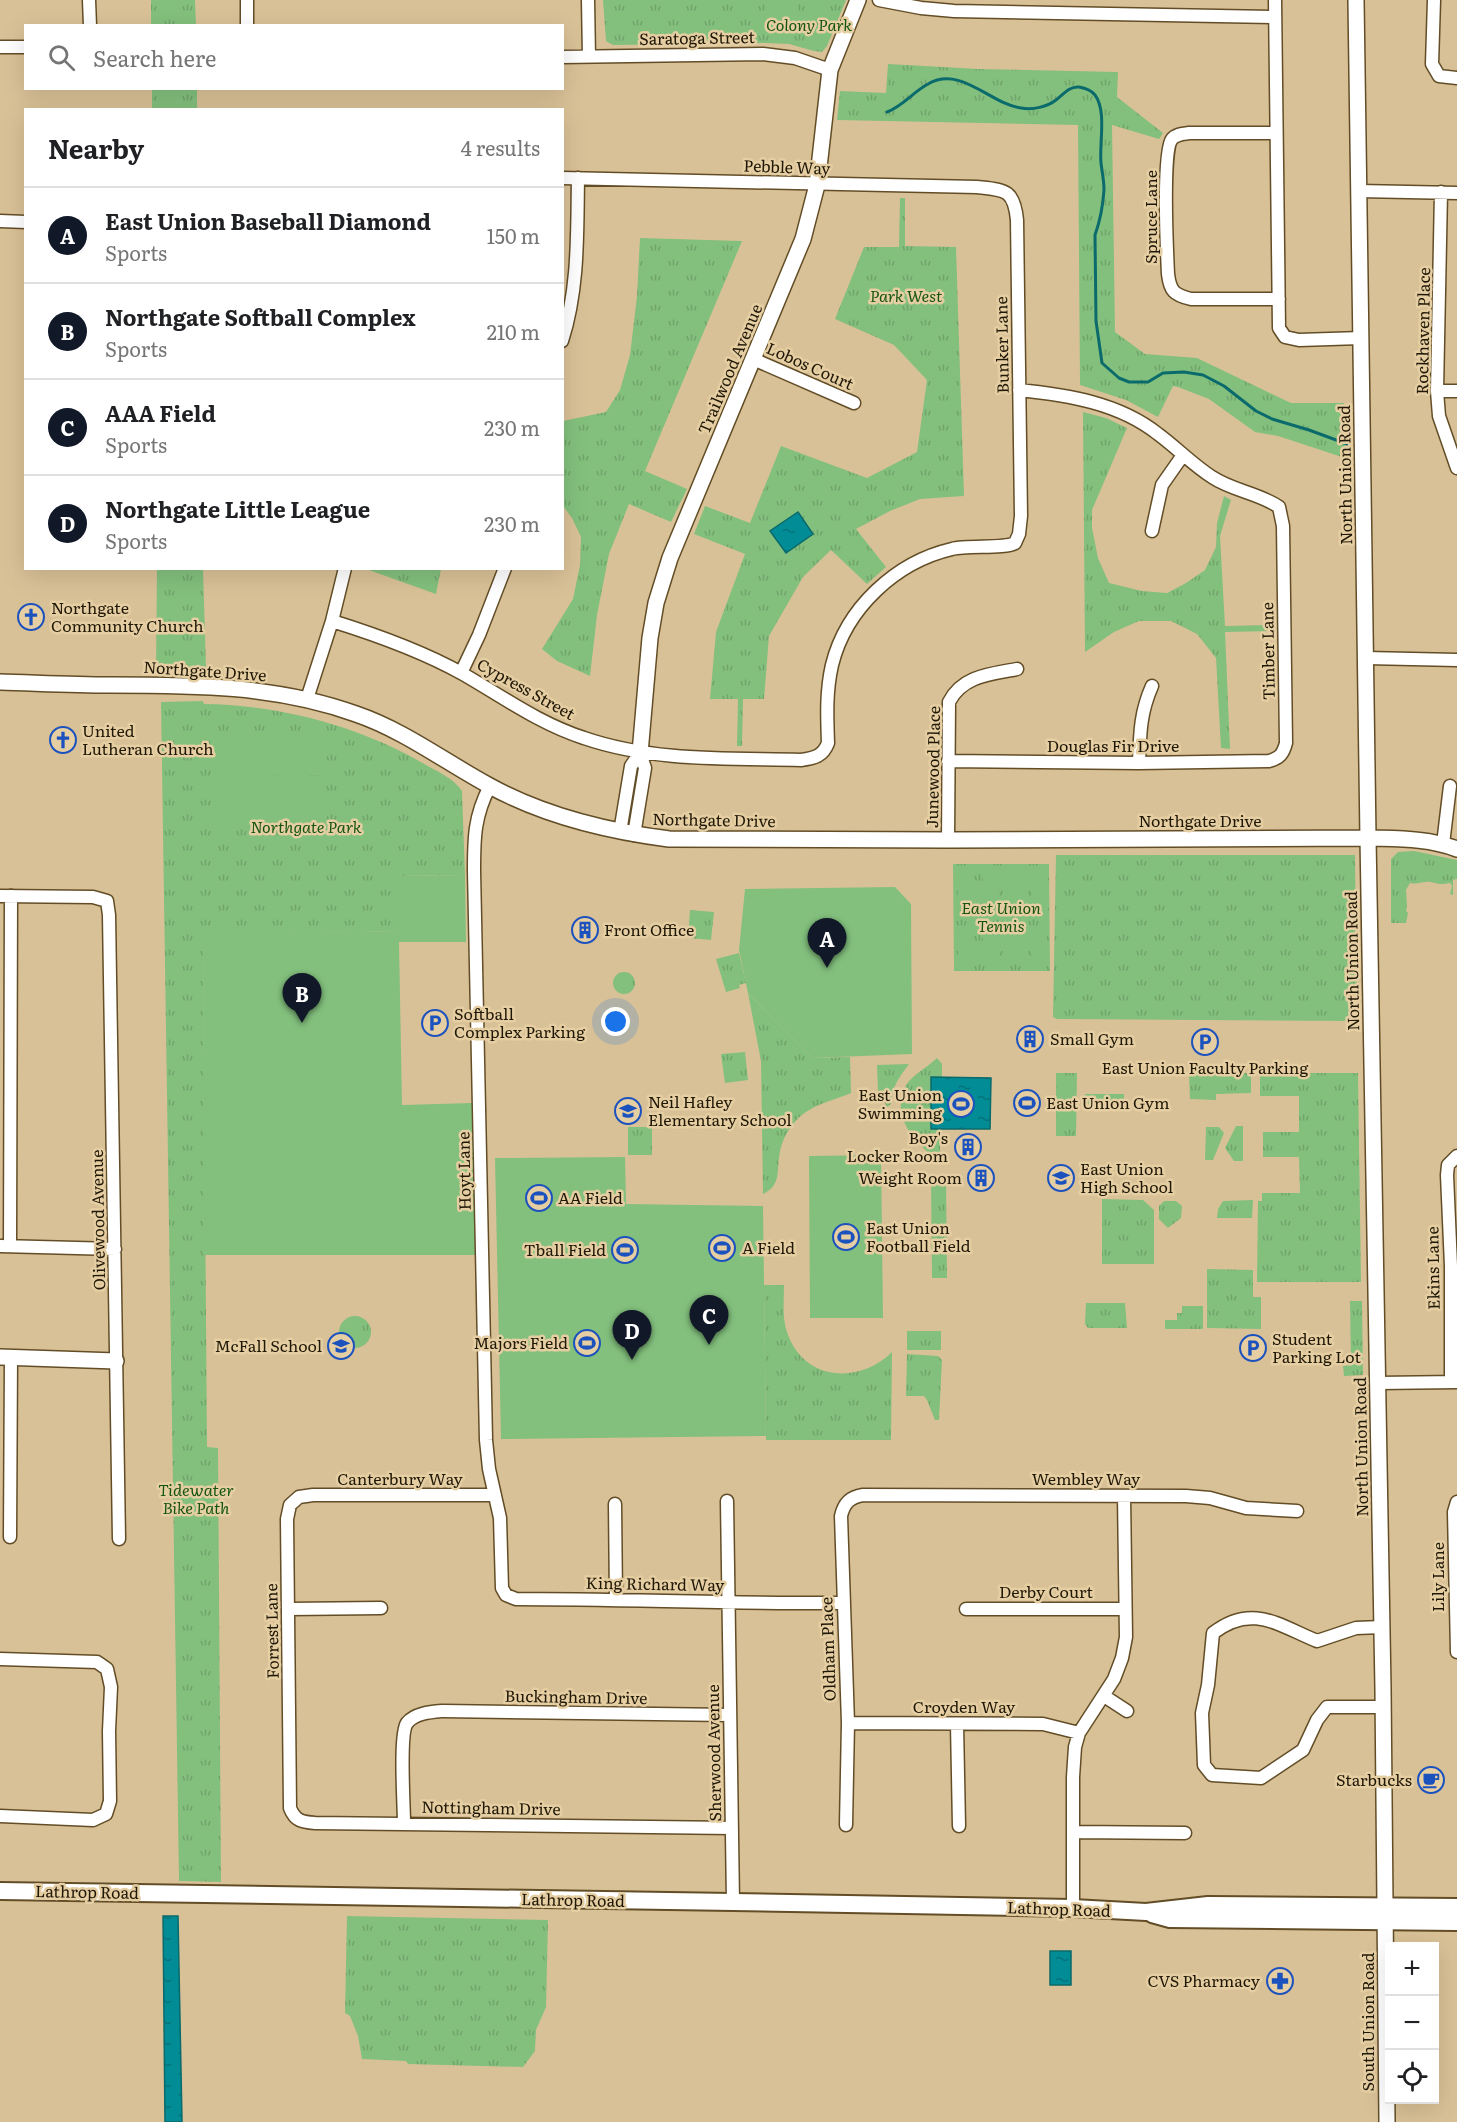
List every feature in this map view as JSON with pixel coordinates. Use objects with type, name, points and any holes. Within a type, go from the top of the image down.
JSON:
[{"type":"main road","name":"Lathrop Road","points":[[0,1891],[1073,1908],[1146,1912],[1209,1905],[1385,1914],[1457,1922]]},
{"type":"main road","name":"Lathrop Road","points":[[1385,1914],[1457,1907]]},
{"type":"street","points":[[90,0],[90,24]]},
{"type":"street","points":[[247,0],[247,24]]},
{"type":"street","points":[[588,0],[589,57]]},
{"type":"street","name":"Trailwood Avenue","points":[[627,833],[645,768],[640,753],[650,638],[656,603],[670,558],[803,239],[817,185],[830,70],[858,0]]},
{"type":"street","points":[[879,0],[921,8],[989,5],[1275,17]]},
{"type":"street","points":[[1275,0],[1279,328],[1285,337],[1299,340],[1361,338]]},
{"type":"street","name":"North Union Road","points":[[1356,0],[1385,1914]]},
{"type":"street","points":[[1434,1],[1432,64],[1439,76],[1457,78]]},
{"type":"street","points":[[0,47],[24,47]]},
{"type":"street","name":"Saratoga Street","points":[[564,57],[763,54],[795,58],[830,70]]},
{"type":"street","name":"Spruce Lane","points":[[1275,133],[1189,133],[1178,135],[1171,140],[1168,146],[1166,168],[1168,274],[1171,291],[1177,296],[1191,299],[1279,299]]},
{"type":"street","name":"Pebble Way","points":[[564,178],[977,187],[1000,189],[1009,194]]},
{"type":"street","points":[[564,334],[576,277],[578,178]]},
{"type":"street","points":[[1359,191],[1457,193]]},
{"type":"street","name":"Rockhaven Place","points":[[1441,192],[1437,391],[1439,416],[1457,468]]},
{"type":"street","name":"Bunker Lane","points":[[827,723],[827,695],[833,663],[842,638],[868,599],[895,574],[930,555],[976,545],[1012,545],[1019,534],[1017,220],[1015,202],[1009,194]]},
{"type":"street","points":[[0,221],[24,222]]},
{"type":"street","name":"Lobos Court","points":[[753,359],[854,403]]},
{"type":"street","points":[[1019,390],[1052,393],[1093,401],[1131,416],[1157,433],[1183,455],[1162,486],[1152,531]]},
{"type":"street","points":[[1437,391],[1457,391]]},
{"type":"street","name":"Timber Lane","points":[[1183,455],[1211,477],[1227,486],[1269,500],[1279,507],[1281,513],[1286,743],[1278,759]]},
{"type":"street","points":[[308,699],[332,621],[345,570]]},
{"type":"street","points":[[461,673],[479,635],[504,570]]},
{"type":"street","name":"Cypress Street","points":[[332,621],[382,636],[461,673],[554,727],[584,738],[640,753],[667,756],[801,760],[816,758],[828,742],[827,723]]},
{"type":"street","points":[[1366,658],[1457,660]]},
{"type":"street","name":"Junewood Place","points":[[948,840],[949,702],[953,693],[965,682],[993,673],[1017,669]]},
{"type":"street","name":"Northgate Drive","points":[[0,682],[206,686],[254,690],[308,699],[357,714],[398,733],[490,786],[543,810],[590,825],[669,839],[1368,838],[1411,839],[1450,846]]},
{"type":"street","points":[[1139,763],[1141,718],[1144,703],[1152,686]]},
{"type":"street","name":"Douglas Fir Drive","points":[[948,761],[1139,763],[1278,759]]},
{"type":"street","name":"Hoyt Lane","points":[[490,786],[478,813],[474,831],[474,871],[486,1440],[489,1469],[500,1518],[500,1557]]},
{"type":"street","points":[[1450,786],[1450,846]]},
{"type":"street","points":[[5,896],[5,1246],[115,1249]]},
{"type":"street","name":"Olivewood Avenue","points":[[5,896],[93,897],[107,901],[115,1249],[118,1539]]},
{"type":"street","name":"Ekins Lane","points":[[1454,1382],[1454,1266],[1447,1175],[1448,1165],[1457,1156]]},
{"type":"street","points":[[10,1537],[6,1357],[116,1361]]},
{"type":"street","points":[[1378,1383],[1454,1382]]},
{"type":"street","name":"Canterbury Way","points":[[305,1496],[495,1495]]},
{"type":"street","name":"Wembley Way","points":[[874,1495],[1186,1496],[1210,1498],[1246,1508],[1298,1511]]},
{"type":"street","name":"Oldham Place","points":[[846,1825],[848,1722],[841,1516],[843,1507],[853,1497],[874,1495]]},
{"type":"street","name":"Forrest Lane","points":[[290,1775],[288,1510],[294,1500],[305,1496]]},
{"type":"street","points":[[1073,1908],[1075,1748],[1079,1733],[1114,1679],[1122,1658],[1126,1637],[1124,1496]]},
{"type":"street","name":"Sherwood Avenue","points":[[727,1501],[733,1902]]},
{"type":"street","name":"Lily Lane","points":[[1457,1502],[1454,1512],[1457,1652]]},
{"type":"street","points":[[615,1504],[616,1599]]},
{"type":"street","name":"King Richard Way","points":[[500,1557],[502,1588],[510,1598],[843,1604]]},
{"type":"street","points":[[289,1609],[381,1608]]},
{"type":"street","name":"Derby Court","points":[[966,1609],[1125,1609]]},
{"type":"street","points":[[1382,1627],[1356,1628],[1317,1641],[1258,1617],[1247,1617],[1226,1623],[1213,1633],[1208,1685],[1202,1713],[1204,1765],[1212,1775],[1261,1778],[1303,1750],[1317,1720],[1328,1707],[1383,1707]]},
{"type":"street","points":[[0,1659],[91,1661],[107,1669],[110,1681],[110,1801],[106,1814],[93,1820],[0,1816]]},
{"type":"street","points":[[1104,1696],[1127,1711]]},
{"type":"street","name":"Buckingham Drive","points":[[404,1823],[405,1731],[407,1722],[416,1716],[443,1711],[729,1715]]},
{"type":"street","name":"Croyden Way","points":[[848,1722],[1043,1724],[1079,1733]]},
{"type":"street","points":[[957,1724],[959,1826]]},
{"type":"street","name":"Nottingham Drive","points":[[290,1775],[290,1808],[293,1816],[301,1822],[732,1828]]},
{"type":"street","points":[[1074,1832],[1185,1833]]},
{"type":"street","name":"South Union Road","points":[[1385,1914],[1387,2122]]},
{"type":"green space","points":[[151,0],[195,0],[196,24],[151,24]]},
{"type":"green space","name":"Colony Park","points":[[603,0],[846,0],[827,46],[822,52],[789,44],[765,43],[613,45],[606,41]]},
{"type":"green space","points":[[797,1],[798,19],[765,20],[765,2]]},
{"type":"green space","points":[[888,64],[979,69],[1118,72],[1117,97],[1163,133],[1159,139],[1112,125],[1115,332],[1145,354],[1197,358],[1291,403],[1344,403],[1345,458],[1278,436],[1255,432],[1209,399],[1178,387],[1173,386],[1158,417],[1126,400],[1080,385],[1078,125],[837,120],[840,91],[886,93]]},
{"type":"green space","points":[[152,90],[197,90],[197,108],[152,108]]},
{"type":"green space","name":"Park West","points":[[900,198],[905,198],[905,246],[956,247],[964,496],[920,499],[890,511],[856,529],[886,567],[867,584],[831,550],[803,577],[769,636],[764,699],[743,699],[742,746],[737,746],[738,699],[710,699],[716,632],[745,554],[694,534],[705,506],[750,523],[781,446],[867,478],[917,452],[927,380],[894,345],[835,319],[864,247],[899,247]]},
{"type":"green space","points":[[640,238],[742,241],[645,471],[687,489],[671,522],[629,504],[609,554],[597,615],[590,676],[557,661],[542,649],[573,599],[580,565],[581,537],[564,507],[564,421],[606,412],[620,390],[630,355],[637,296]]},
{"type":"green space","points":[[1083,412],[1106,418],[1127,428],[1092,510],[1092,528],[1098,558],[1109,583],[1142,591],[1167,593],[1186,583],[1205,570],[1216,547],[1217,523],[1224,496],[1231,500],[1220,536],[1225,626],[1274,625],[1274,631],[1225,632],[1230,749],[1221,748],[1216,658],[1197,634],[1171,621],[1139,621],[1114,632],[1085,652]]},
{"type":"green space","points":[[157,570],[203,570],[206,668],[156,668]]},
{"type":"green space","points":[[369,570],[441,570],[436,594]]},
{"type":"green space","points":[[203,701],[204,704],[261,708],[319,720],[374,739],[446,776],[462,791],[465,875],[397,876],[398,931],[203,936],[207,1447],[218,1448],[221,1882],[179,1881],[161,702]]},
{"type":"green space","points":[[217,731],[327,731],[327,775],[217,776]]},
{"type":"green space","points":[[326,779],[327,820],[217,821],[217,780]]},
{"type":"green space","points":[[1414,851],[1457,860],[1457,879],[1453,880],[1453,895],[1450,894],[1452,886],[1450,883],[1410,883],[1406,890],[1406,911],[1408,913],[1406,923],[1391,923],[1391,859],[1398,852]]},
{"type":"green space","points":[[1056,855],[1355,855],[1357,1021],[1057,1019],[1053,1017]]},
{"type":"green space","name":"East Union Tennis","points":[[953,864],[1049,864],[1050,971],[954,971]]},
{"type":"green space","points":[[1006,874],[1022,874],[1021,910],[1006,910]]},
{"type":"green space","points":[[465,875],[466,942],[399,942],[402,1105],[472,1103],[476,1255],[204,1255],[203,935],[397,931],[397,876]]},
{"type":"green space","points":[[958,875],[973,875],[973,911],[958,910]]},
{"type":"green space","points":[[983,875],[998,875],[998,911],[982,910]]},
{"type":"green space","points":[[1032,875],[1048,875],[1048,910],[1032,910]]},
{"type":"green space","points":[[895,887],[911,904],[912,1054],[812,1058],[748,993],[739,950],[745,889]]},
{"type":"green space","points":[[690,910],[714,912],[711,940],[688,938]]},
{"type":"green space","points":[[983,928],[999,928],[999,964],[983,964]]},
{"type":"green space","points":[[1007,928],[1023,928],[1023,964],[1007,964]]},
{"type":"green space","points":[[958,929],[974,929],[973,964],[958,964]]},
{"type":"green space","points":[[1032,929],[1047,929],[1047,964],[1031,964]]},
{"type":"green space","points":[[739,953],[746,983],[739,985],[740,988],[726,992],[716,959]]},
{"type":"green space","points":[[624,972],[632,975],[635,983],[632,991],[624,994],[616,991],[613,983],[616,975]]},
{"type":"green space","points":[[748,993],[812,1058],[850,1057],[851,1093],[810,1109],[797,1120],[783,1142],[775,1183],[763,1194],[761,1061]]},
{"type":"green space","points":[[745,1052],[748,1080],[725,1083],[721,1054]]},
{"type":"green space","points":[[937,1058],[942,1064],[942,1077],[931,1078],[931,1129],[940,1129],[940,1160],[926,1151],[915,1139],[906,1125],[901,1109],[902,1093],[906,1086],[914,1076]]},
{"type":"green space","points":[[909,1064],[897,1082],[891,1104],[887,1107],[878,1091],[877,1065]]},
{"type":"green space","points":[[1056,1073],[1077,1073],[1076,1136],[1056,1136]]},
{"type":"green space","points":[[1189,1073],[1251,1073],[1251,1093],[1216,1094],[1216,1100],[1190,1099]]},
{"type":"green space","points":[[1260,1073],[1358,1073],[1361,1282],[1257,1282],[1258,1201],[1262,1201],[1262,1193],[1300,1193],[1299,1157],[1263,1157],[1263,1132],[1299,1132],[1299,1096],[1260,1096]]},
{"type":"green space","points":[[1085,1094],[1124,1094],[1124,1105],[1085,1104]]},
{"type":"green space","points":[[1236,1126],[1243,1126],[1243,1161],[1234,1161],[1225,1148]]},
{"type":"green space","points":[[628,1127],[652,1127],[652,1155],[628,1155]]},
{"type":"green space","points":[[1206,1127],[1219,1127],[1224,1133],[1213,1160],[1205,1160]]},
{"type":"green space","name":"East Union Football Field","points":[[881,1155],[883,1318],[810,1318],[809,1156]]},
{"type":"green space","points":[[625,1157],[626,1204],[763,1206],[766,1436],[501,1439],[495,1158]]},
{"type":"green space","points":[[931,1176],[946,1176],[947,1278],[932,1278]]},
{"type":"green space","points":[[1102,1199],[1143,1200],[1154,1210],[1154,1264],[1102,1264]]},
{"type":"green space","points":[[1253,1200],[1252,1218],[1217,1218],[1218,1209],[1223,1201]]},
{"type":"green space","points":[[1164,1201],[1176,1201],[1182,1206],[1181,1218],[1168,1228],[1159,1219],[1159,1206]]},
{"type":"green space","points":[[1207,1269],[1253,1270],[1253,1297],[1261,1297],[1261,1329],[1207,1328]]},
{"type":"green space","points":[[764,1285],[784,1285],[784,1315],[787,1332],[795,1348],[819,1369],[833,1373],[864,1370],[879,1363],[892,1352],[891,1440],[766,1440]]},
{"type":"green space","points":[[1350,1301],[1362,1301],[1363,1375],[1344,1376],[1343,1366],[1351,1365]]},
{"type":"green space","points":[[1086,1303],[1125,1303],[1127,1328],[1088,1328],[1085,1324]]},
{"type":"green space","points":[[1182,1306],[1203,1306],[1203,1329],[1165,1329],[1165,1320],[1177,1320],[1177,1313],[1182,1313]]},
{"type":"green space","points":[[355,1316],[366,1321],[371,1332],[366,1343],[355,1348],[344,1343],[339,1332],[344,1321]]},
{"type":"green space","points":[[907,1331],[941,1331],[941,1350],[907,1350]]},
{"type":"green space","points":[[907,1354],[938,1356],[942,1360],[939,1420],[935,1420],[924,1396],[906,1396]]},
{"type":"green space","points":[[347,1916],[548,1920],[546,2007],[536,2030],[535,2051],[523,2067],[408,2064],[406,2061],[362,2059],[358,2036],[350,2016],[345,2013]]},
{"type":"water","points":[[798,512],[813,534],[786,553],[770,531]]},
{"type":"water","name":"East Union Swimming","points":[[931,1077],[991,1078],[990,1129],[931,1129]]},
{"type":"water","points":[[163,1916],[178,1916],[182,2122],[165,2122]]},
{"type":"water","points":[[1050,1951],[1071,1951],[1071,1985],[1050,1985]]},
{"type":"waterway","points":[[887,112],[923,87],[940,79],[964,82],[1009,105],[1026,109],[1048,104],[1075,87],[1092,92],[1099,102],[1102,119],[1101,155],[1104,190],[1095,235],[1096,321],[1102,363],[1119,378],[1129,382],[1148,382],[1163,373],[1184,372],[1203,375],[1224,386],[1256,411],[1272,419],[1347,444]]},
{"type":"place","name":"Northgate Community Church","points":[[31,617]]},
{"type":"place","name":"United Lutheran Church","points":[[63,740]]},
{"type":"place","name":"Front Office","points":[[585,930]]},
{"type":"place","name":"East Union Baseball Diamond","points":[[827,968]]},
{"type":"place","name":"Northgate Softball Complex","points":[[302,1023]]},
{"type":"place","name":"Softball Complex Parking","points":[[435,1023]]},
{"type":"place","name":"Small Gym","points":[[1030,1039]]},
{"type":"place","name":"East Union Faculty Parking","points":[[1205,1042]]},
{"type":"place","name":"East Union Gym","points":[[1027,1103]]},
{"type":"place","name":"East Union Swimming","points":[[961,1104]]},
{"type":"place","name":"Neil Hafley Elementary School","points":[[628,1111]]},
{"type":"place","name":"Boy's Locker Room","points":[[968,1147]]},
{"type":"place","name":"Weight Room","points":[[981,1178]]},
{"type":"place","name":"East Union High School","points":[[1061,1178]]},
{"type":"place","name":"AA Field","points":[[539,1198]]},
{"type":"place","name":"East Union Football Field","points":[[846,1237]]},
{"type":"place","name":"A Field","points":[[722,1248]]},
{"type":"place","name":"Tball Field","points":[[625,1250]]},
{"type":"place","name":"Majors Field","points":[[587,1343]]},
{"type":"place","name":"AAA Field","points":[[709,1345]]},
{"type":"place","name":"McFall School","points":[[341,1346]]},
{"type":"place","name":"Student Parking Lot","points":[[1253,1348]]},
{"type":"place","name":"Northgate Little League","points":[[632,1360]]},
{"type":"place","name":"Starbucks","points":[[1431,1780]]},
{"type":"place","name":"CVS Pharmacy","points":[[1280,1981]]},
{"type":"park label","name":"Northgate Park","points":[[306,827]]},
{"type":"park label","name":"Tidewater Bike Path","points":[[196,1499]]}]
